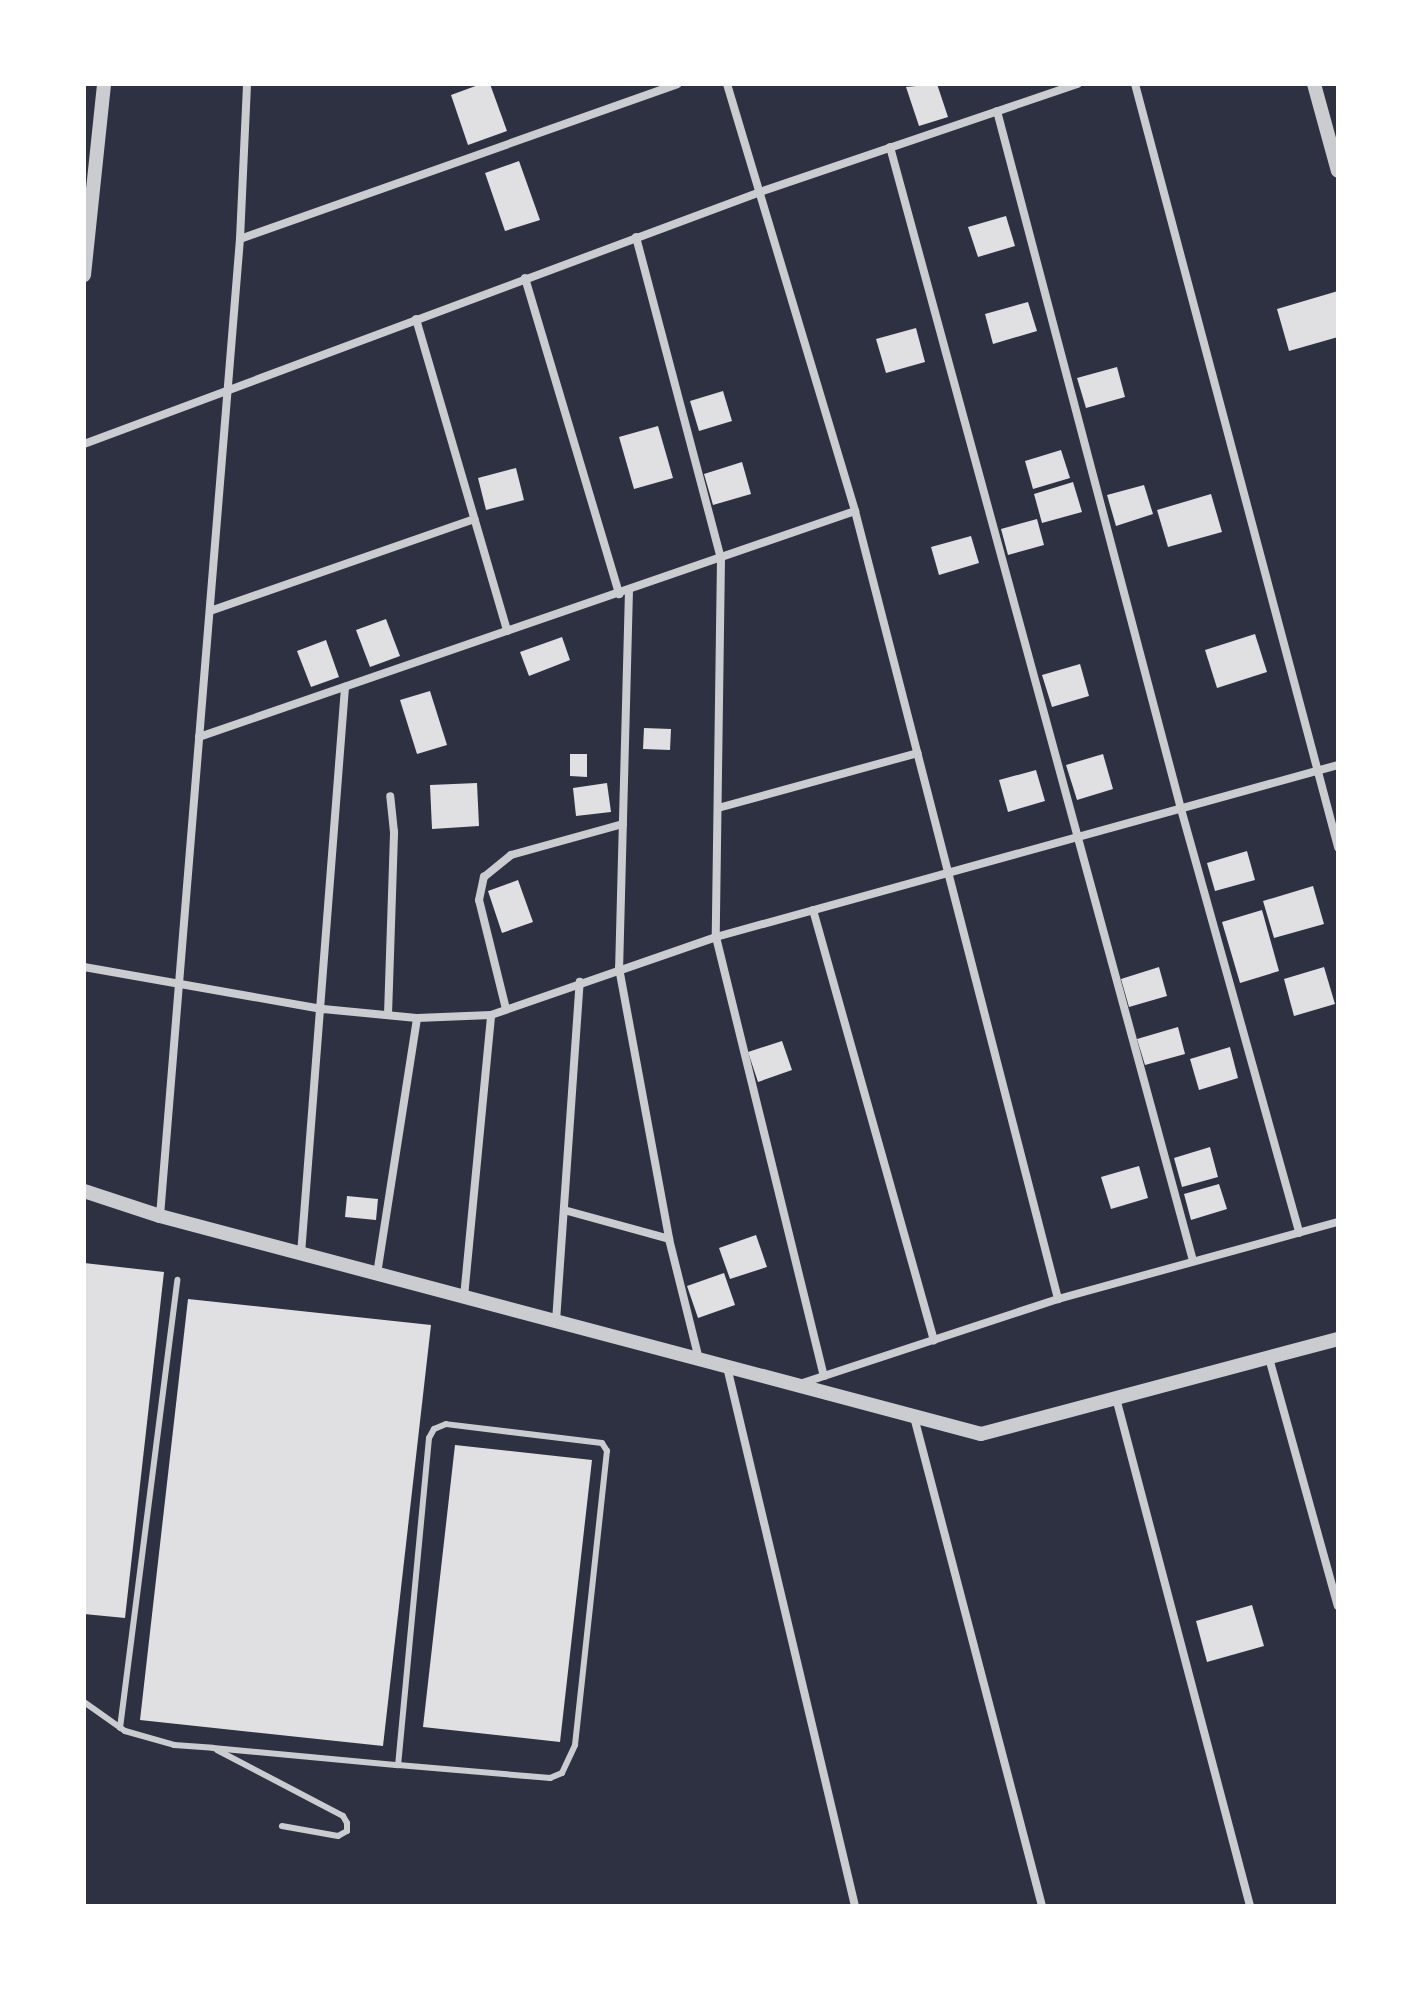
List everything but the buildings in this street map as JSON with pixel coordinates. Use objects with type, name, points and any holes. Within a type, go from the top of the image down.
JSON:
[{"type":"street","points":[[84,275],[104,84]]},
{"type":"street","points":[[160,1216],[240,239],[247,84]]},
{"type":"street","points":[[240,239],[677,84]]},
{"type":"street","points":[[727,84],[855,511],[1058,1299]]},
{"type":"street","points":[[84,444],[760,192],[1078,84]]},
{"type":"street","points":[[1135,84],[1338,847]]},
{"type":"street","points":[[1314,84],[1338,171]]},
{"type":"street","points":[[997,111],[1181,809],[1299,1233]]},
{"type":"street","points":[[890,147],[1193,1261]]},
{"type":"street","points":[[636,237],[721,558],[716,937],[824,1376]]},
{"type":"street","points":[[525,278],[619,594]]},
{"type":"street","points":[[416,319],[507,631]]},
{"type":"street","points":[[199,737],[855,511]]},
{"type":"street","points":[[210,611],[474,519]]},
{"type":"street","points":[[629,590],[619,968],[669,1239],[699,1359]]},
{"type":"street","points":[[301,1254],[323,1009],[345,687]]},
{"type":"street","points":[[718,808],[918,753]]},
{"type":"street","points":[[84,967],[323,1009],[417,1018],[491,1015],[619,968],[716,937],[1079,834],[1338,765]]},
{"type":"street","points":[[388,1015],[394,832],[390,796]]},
{"type":"street","points":[[506,1009],[479,900],[484,877],[511,855],[623,824]]},
{"type":"street","points":[[813,910],[934,1340]]},
{"type":"street","points":[[556,1321],[580,982]]},
{"type":"street","points":[[464,1297],[491,1015]]},
{"type":"street","points":[[377,1274],[417,1018]]},
{"type":"street","points":[[84,1191],[160,1216],[981,1434],[1338,1339]]},
{"type":"street","points":[[564,1210],[669,1239]]},
{"type":"street","points":[[797,1385],[1058,1299],[1338,1222]]},
{"type":"street","points":[[1269,1358],[1338,1606]]},
{"type":"street","points":[[727,1366],[855,1906]]},
{"type":"street","points":[[1116,1398],[1250,1906]]},
{"type":"street","points":[[913,1416],[1042,1906]]},
{"type":"lane","points":[[120,1728],[177,1280]]},
{"type":"lane","points":[[84,1702],[120,1728],[145,1738],[213,1748],[398,1765],[550,1778],[571,1761],[607,1451],[602,1443],[446,1424],[434,1429],[429,1438],[398,1765]]},
{"type":"lane","points":[[213,1748],[343,1816],[347,1831],[338,1836],[282,1826]]}]
